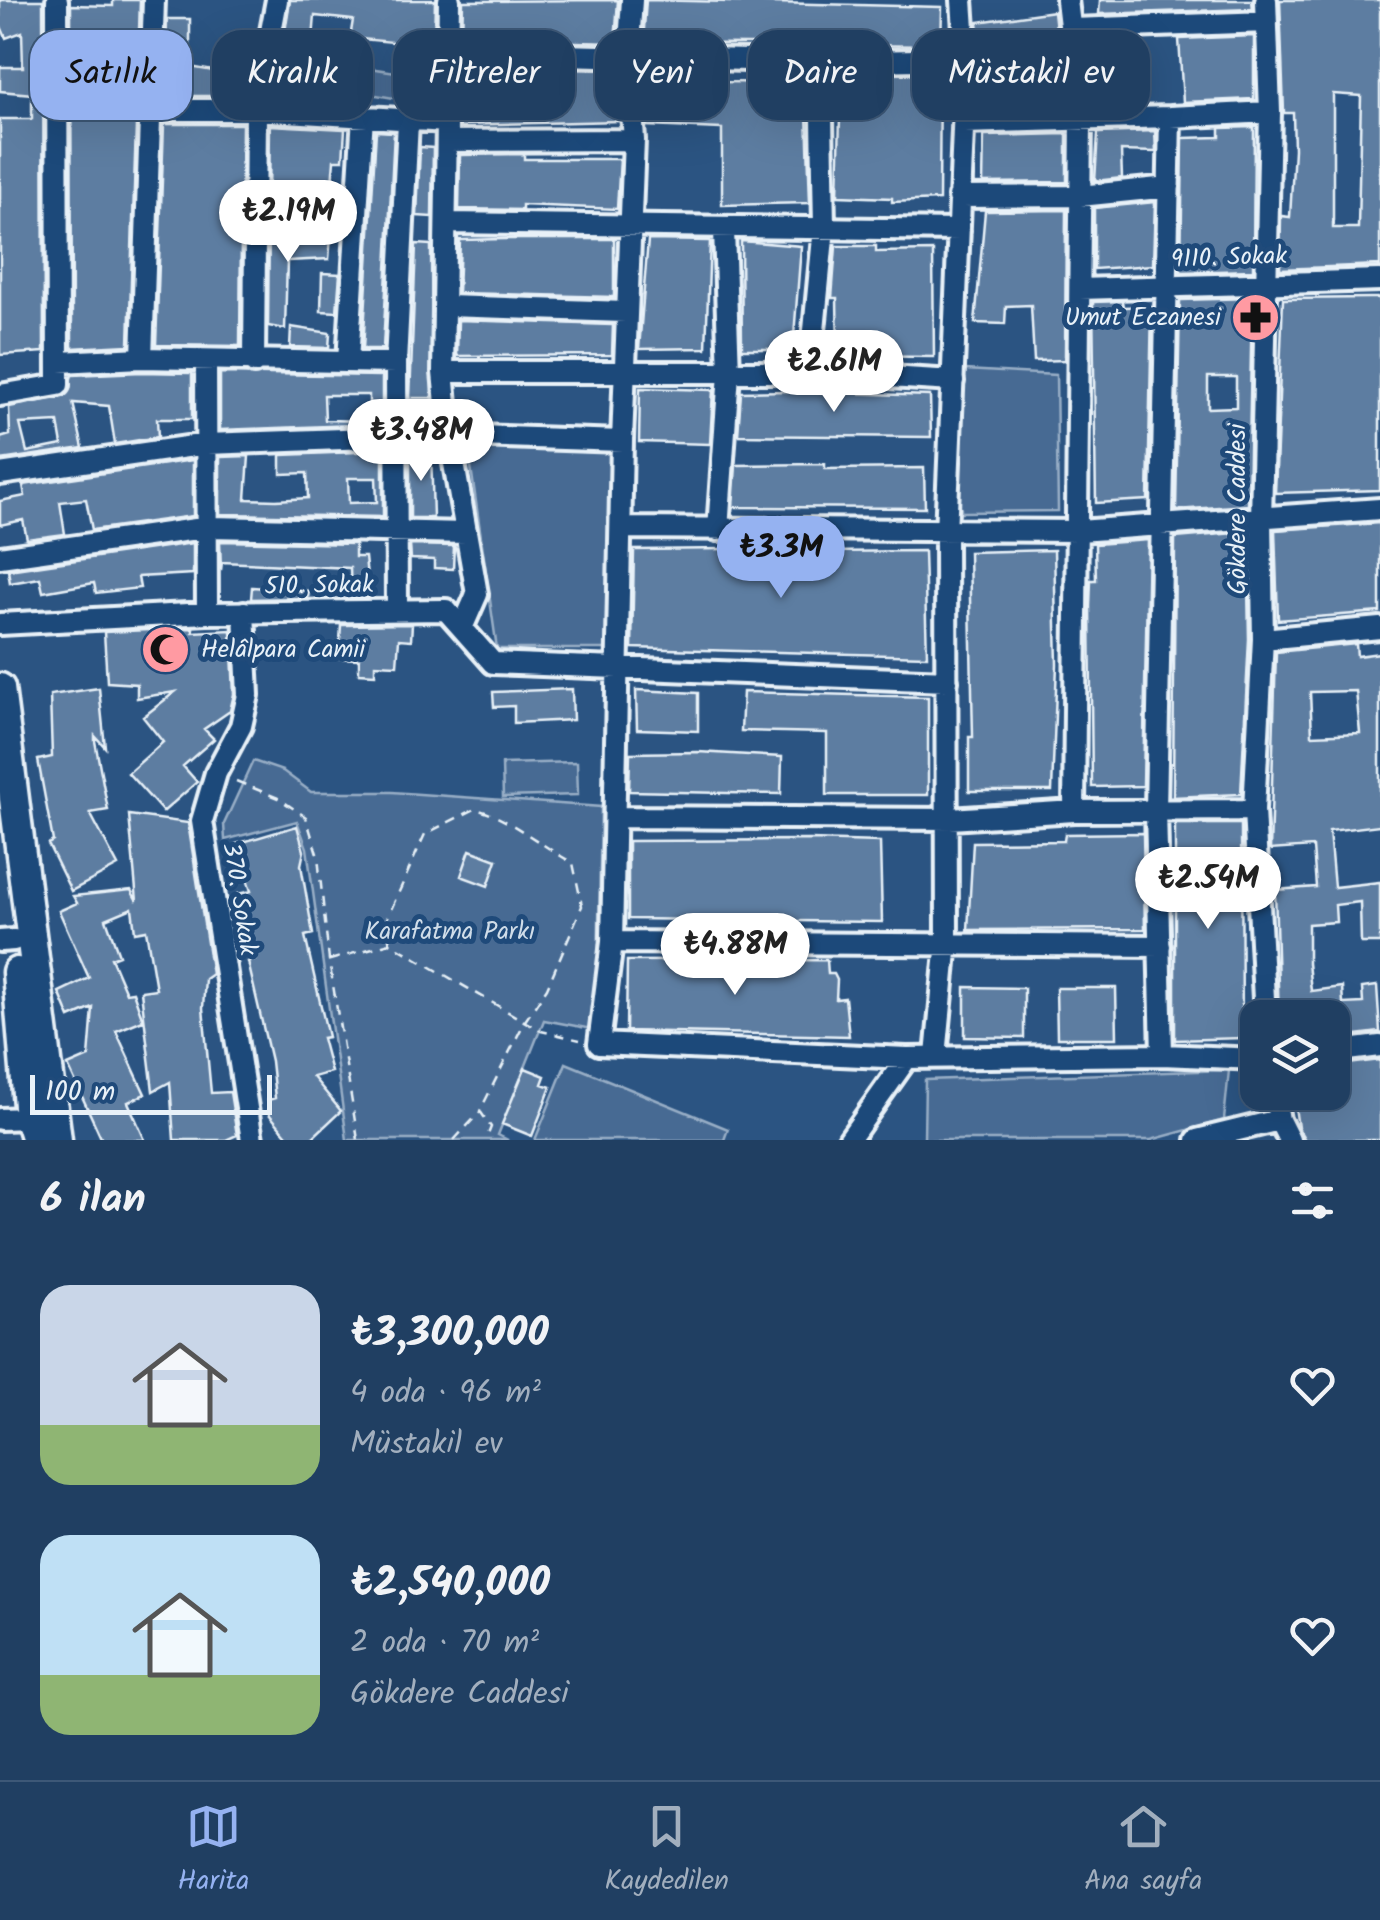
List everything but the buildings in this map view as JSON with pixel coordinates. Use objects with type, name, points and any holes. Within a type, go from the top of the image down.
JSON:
[{"type":"main road","points":[[0,688],[57,1140]]},
{"type":"main road","points":[[0,807],[7,940],[32,1129]]},
{"type":"street","points":[[0,395],[58,385],[58,0]]},
{"type":"street","points":[[152,30],[154,0]]},
{"type":"street","points":[[271,30],[277,0]]},
{"type":"street","points":[[448,30],[449,0]]},
{"type":"street","points":[[630,30],[632,0]]},
{"type":"street","points":[[962,0],[964,30]]},
{"type":"street","points":[[1067,0],[1072,29],[1267,22]]},
{"type":"street","name":"Gökdere Caddesi","points":[[1265,1000],[1254,810],[1264,639],[1260,522],[1269,280],[1266,0]]},
{"type":"street","points":[[1150,118],[1270,112]]},
{"type":"street","points":[[373,116],[447,132],[634,140]]},
{"type":"street","points":[[1162,1055],[1156,810],[1170,117]]},
{"type":"street","points":[[142,358],[148,120]]},
{"type":"street","points":[[254,363],[256,120]]},
{"type":"street","points":[[348,362],[362,120]]},
{"type":"street","points":[[447,120],[443,372],[449,435],[478,594],[463,626]]},
{"type":"street","points":[[633,120],[612,942],[599,1044],[907,1058],[1162,1055],[1240,1058]]},
{"type":"street","points":[[810,372],[824,227],[823,120]]},
{"type":"street","points":[[936,1056],[947,941],[950,819],[946,533],[964,120]]},
{"type":"street","points":[[964,123],[1081,120],[1074,811]]},
{"type":"street","points":[[398,609],[394,534],[396,363],[408,121]]},
{"type":"street","points":[[958,197],[1080,196],[1169,186]]},
{"type":"street","points":[[448,223],[724,230],[959,230]]},
{"type":"street","points":[[718,530],[729,373],[724,230]]},
{"type":"street","name":"9110. Sokak","points":[[1080,289],[1269,280],[1380,280]]},
{"type":"street","points":[[446,306],[626,312]]},
{"type":"street","points":[[58,362],[142,358],[396,363]]},
{"type":"street","points":[[206,361],[210,527],[207,613]]},
{"type":"street","points":[[443,372],[810,372],[953,381]]},
{"type":"street","points":[[0,474],[208,444],[449,435],[622,441]]},
{"type":"street","points":[[621,528],[1079,532],[1260,522],[1380,509]]},
{"type":"street","points":[[0,557],[210,527],[465,534]]},
{"type":"street","name":"510. Sokak","points":[[0,624],[207,613],[446,610],[494,663],[947,681]]},
{"type":"street","name":"370. Sokak","points":[[244,612],[248,694],[242,726],[216,772],[202,821],[252,1140]]},
{"type":"street","points":[[1264,639],[1380,628]]},
{"type":"street","points":[[616,817],[950,819],[1074,811],[1254,810]]},
{"type":"street","points":[[612,942],[947,941],[1160,946]]},
{"type":"street","points":[[1350,1050],[1380,1046]]},
{"type":"street","points":[[849,1140],[907,1058]]},
{"type":"street","points":[[1277,1110],[1289,1140]]},
{"type":"street","points":[[0,1119],[32,1129]]},
{"type":"street","points":[[1197,1140],[1279,1120]]},
{"type":"path","points":[[216,772],[278,798],[306,817],[318,857],[328,960],[358,1140]]},
{"type":"path","points":[[454,1140],[480,1112],[525,1022],[548,988],[582,906],[573,864],[515,831],[502,816],[474,809],[425,834],[385,923],[390,943],[525,1022],[541,1031],[599,1044]]},
{"type":"path","points":[[328,960],[390,943]]},
{"type":"path","points":[[480,1112],[492,1128],[486,1140]]},
{"type":"green space","points":[[373,69],[393,72],[393,98],[373,94]]},
{"type":"green space","points":[[965,370],[1056,375],[1058,511],[962,512],[957,497]]},
{"type":"green space","points":[[468,446],[613,451],[606,649],[497,649]]},
{"type":"green space","name":"Karafatma Parkı","points":[[253,761],[283,771],[311,792],[392,792],[601,807],[597,1030],[544,1020],[498,1135],[508,1140],[347,1140],[307,848],[297,821],[225,840],[224,824]]},
{"type":"green space","points":[[577,762],[578,795],[503,797],[502,764]]},
{"type":"green space","points":[[566,1063],[728,1129],[724,1140],[535,1140]]},
{"type":"green space","points":[[1229,1070],[1224,1120],[1151,1140],[924,1140],[925,1080]]},
{"type":"place","name":"Umut Eczanesi","points":[[1256,318]]},
{"type":"place","name":"Helâlpara Camii","points":[[166,650]]}]
